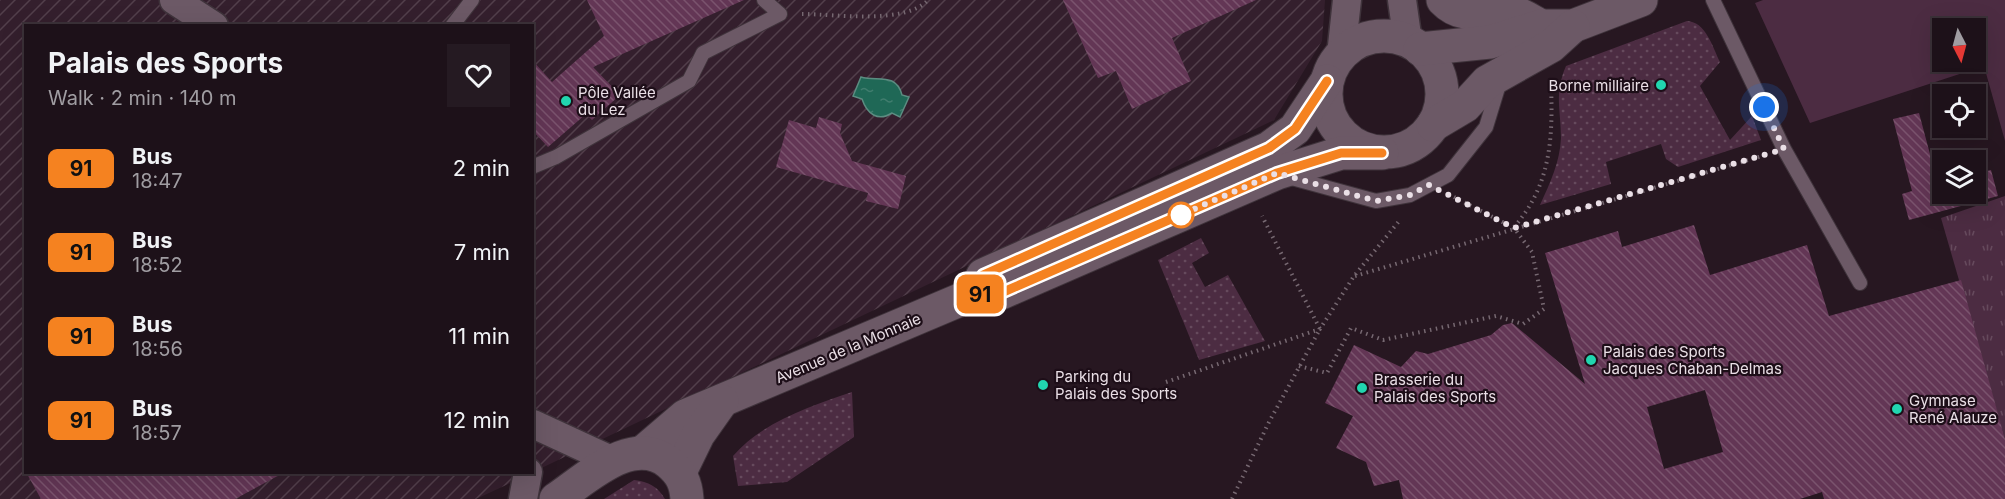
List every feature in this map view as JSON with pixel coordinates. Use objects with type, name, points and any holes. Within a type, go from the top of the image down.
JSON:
[{"type":"street","points":[[174,0],[211,24]]},
{"type":"street","points":[[1347,0],[1334,68],[1325,98],[1329,115],[1337,130],[1349,142],[1382,153],[1402,150],[1420,140],[1433,125],[1440,110],[1441,85],[1432,62],[1414,45],[1401,0]]},
{"type":"street","points":[[1443,0],[1452,10],[1485,14],[1515,13],[1542,38]]},
{"type":"street","points":[[1334,68],[1355,44],[1372,38],[1391,37],[1414,45],[1542,38],[1641,0]]},
{"type":"street","points":[[1433,125],[1465,106],[1487,82],[1542,38]]},
{"type":"street","name":"Avenue de la Monnaie","points":[[974,294],[983,275],[1269,148],[1295,129],[1334,68]]},
{"type":"street","name":"Avenue de la Monnaie","points":[[556,499],[628,456],[678,420],[974,294],[1001,293],[1277,173],[1341,153],[1382,153]]},
{"type":"street","points":[[683,486],[698,435],[722,401]]},
{"type":"street","points":[[534,424],[628,456],[663,458],[683,486]]},
{"type":"street","points":[[523,499],[528,474]]},
{"type":"lane","points":[[454,24],[472,0]]},
{"type":"lane","points":[[534,166],[556,157],[689,81],[703,53],[780,14],[764,0]]},
{"type":"lane","points":[[1713,0],[1784,149],[1860,283]]},
{"type":"lane","points":[[1277,173],[1376,201],[1410,195],[1448,175],[1486,127],[1502,71]]},
{"type":"path","points":[[780,14],[898,15],[922,7],[928,0]]},
{"type":"path","points":[[1514,228],[1531,208],[1544,175],[1553,129],[1550,75],[1542,38]]},
{"type":"path","points":[[1354,276],[1784,149]]},
{"type":"path","points":[[1232,499],[1299,366],[1320,329],[1354,276],[1429,185],[1514,228],[1532,252],[1545,309],[1523,324],[1496,316],[1383,340],[1351,328],[1327,373],[1299,366]]},
{"type":"path","points":[[1256,206],[1320,329]]},
{"type":"path","points":[[1166,382],[1320,329]]},
{"type":"shaded area","points":[[0,0],[1325,0],[1322,41],[1274,120],[534,472],[534,24],[24,24],[24,474],[530,474],[476,499],[0,499]]},
{"type":"green space","points":[[1763,0],[2005,0],[2005,141],[1986,72],[1986,18],[1932,18],[1932,72],[1966,72],[1810,123],[1755,3]]},
{"type":"green space","points":[[1687,21],[1694,22],[1704,30],[1720,62],[1700,86],[1730,140],[1752,116],[1761,140],[1678,167],[1666,159],[1661,144],[1606,162],[1611,184],[1540,205],[1559,156],[1561,138],[1559,93],[1566,66]]},
{"type":"green space","points":[[2005,196],[2005,439],[1941,218]]},
{"type":"green space","points":[[1201,238],[1209,253],[1192,263],[1205,287],[1228,275],[1265,341],[1199,360],[1158,260]]},
{"type":"green space","points":[[852,392],[854,437],[787,482],[738,486],[733,456],[745,444],[788,416]]},
{"type":"green space","points":[[634,480],[652,485],[665,499],[604,499]]},
{"type":"water","points":[[861,77],[891,81],[899,88],[902,95],[909,97],[900,117],[892,113],[882,117],[874,115],[867,109],[862,99],[853,96]]},
{"type":"building","points":[[587,0],[744,0],[593,67],[620,95],[592,120],[586,114],[548,147],[534,132],[534,62],[552,82],[604,36]]},
{"type":"building","points":[[1063,0],[1256,0],[1172,38],[1191,81],[1132,109],[1116,71],[1098,78]]},
{"type":"building","points":[[1919,113],[1932,162],[1932,204],[1968,204],[1909,220],[1902,194],[1912,191],[1893,119]]},
{"type":"building","points":[[819,117],[842,124],[840,133],[852,161],[906,176],[898,209],[866,201],[868,193],[776,167],[789,120],[816,128]]},
{"type":"building","points":[[1991,170],[1998,196],[1986,199],[1986,171]]},
{"type":"building","name":"Palais des Sports Jacques Chaban-Delmas","points":[[1694,225],[1710,275],[1807,245],[1829,316],[1961,280],[2005,439],[2005,499],[1824,499],[1822,492],[1800,499],[1403,499],[1399,480],[1374,486],[1366,462],[1336,448],[1353,416],[1325,403],[1354,345],[1401,367],[1416,351],[1428,354],[1491,335],[1503,325],[1512,323],[1585,384],[1545,253],[1618,231],[1622,247]],"holes":[[[1705,390],[1723,452],[1664,469],[1647,407]]]},
{"type":"building","points":[[27,474],[281,474],[235,499],[41,499]]},
{"type":"bus line","name":"91","points":[[1327,81],[1295,129],[1269,148],[983,275],[974,294],[1001,293],[1277,173],[1341,153],[1382,153]]},
{"type":"place","name":"Borne milliaire","points":[[1661,85]]},
{"type":"place","name":"Pôle Vallée du Lez","points":[[566,101]]},
{"type":"place","name":"Palais des Sports Jacques Chaban-Delmas","points":[[1591,360]]},
{"type":"place","name":"Parking du Palais des Sports","points":[[1043,385]]},
{"type":"place","name":"Brasserie du Palais des Sports","points":[[1362,388]]},
{"type":"place","name":"Gymnase René Alauze","points":[[1897,409]]},
{"type":"route","points":[[1181,215],[1178,216],[1277,173],[1376,201],[1410,195],[1429,185],[1514,228],[1784,149],[1764,107]]}]
